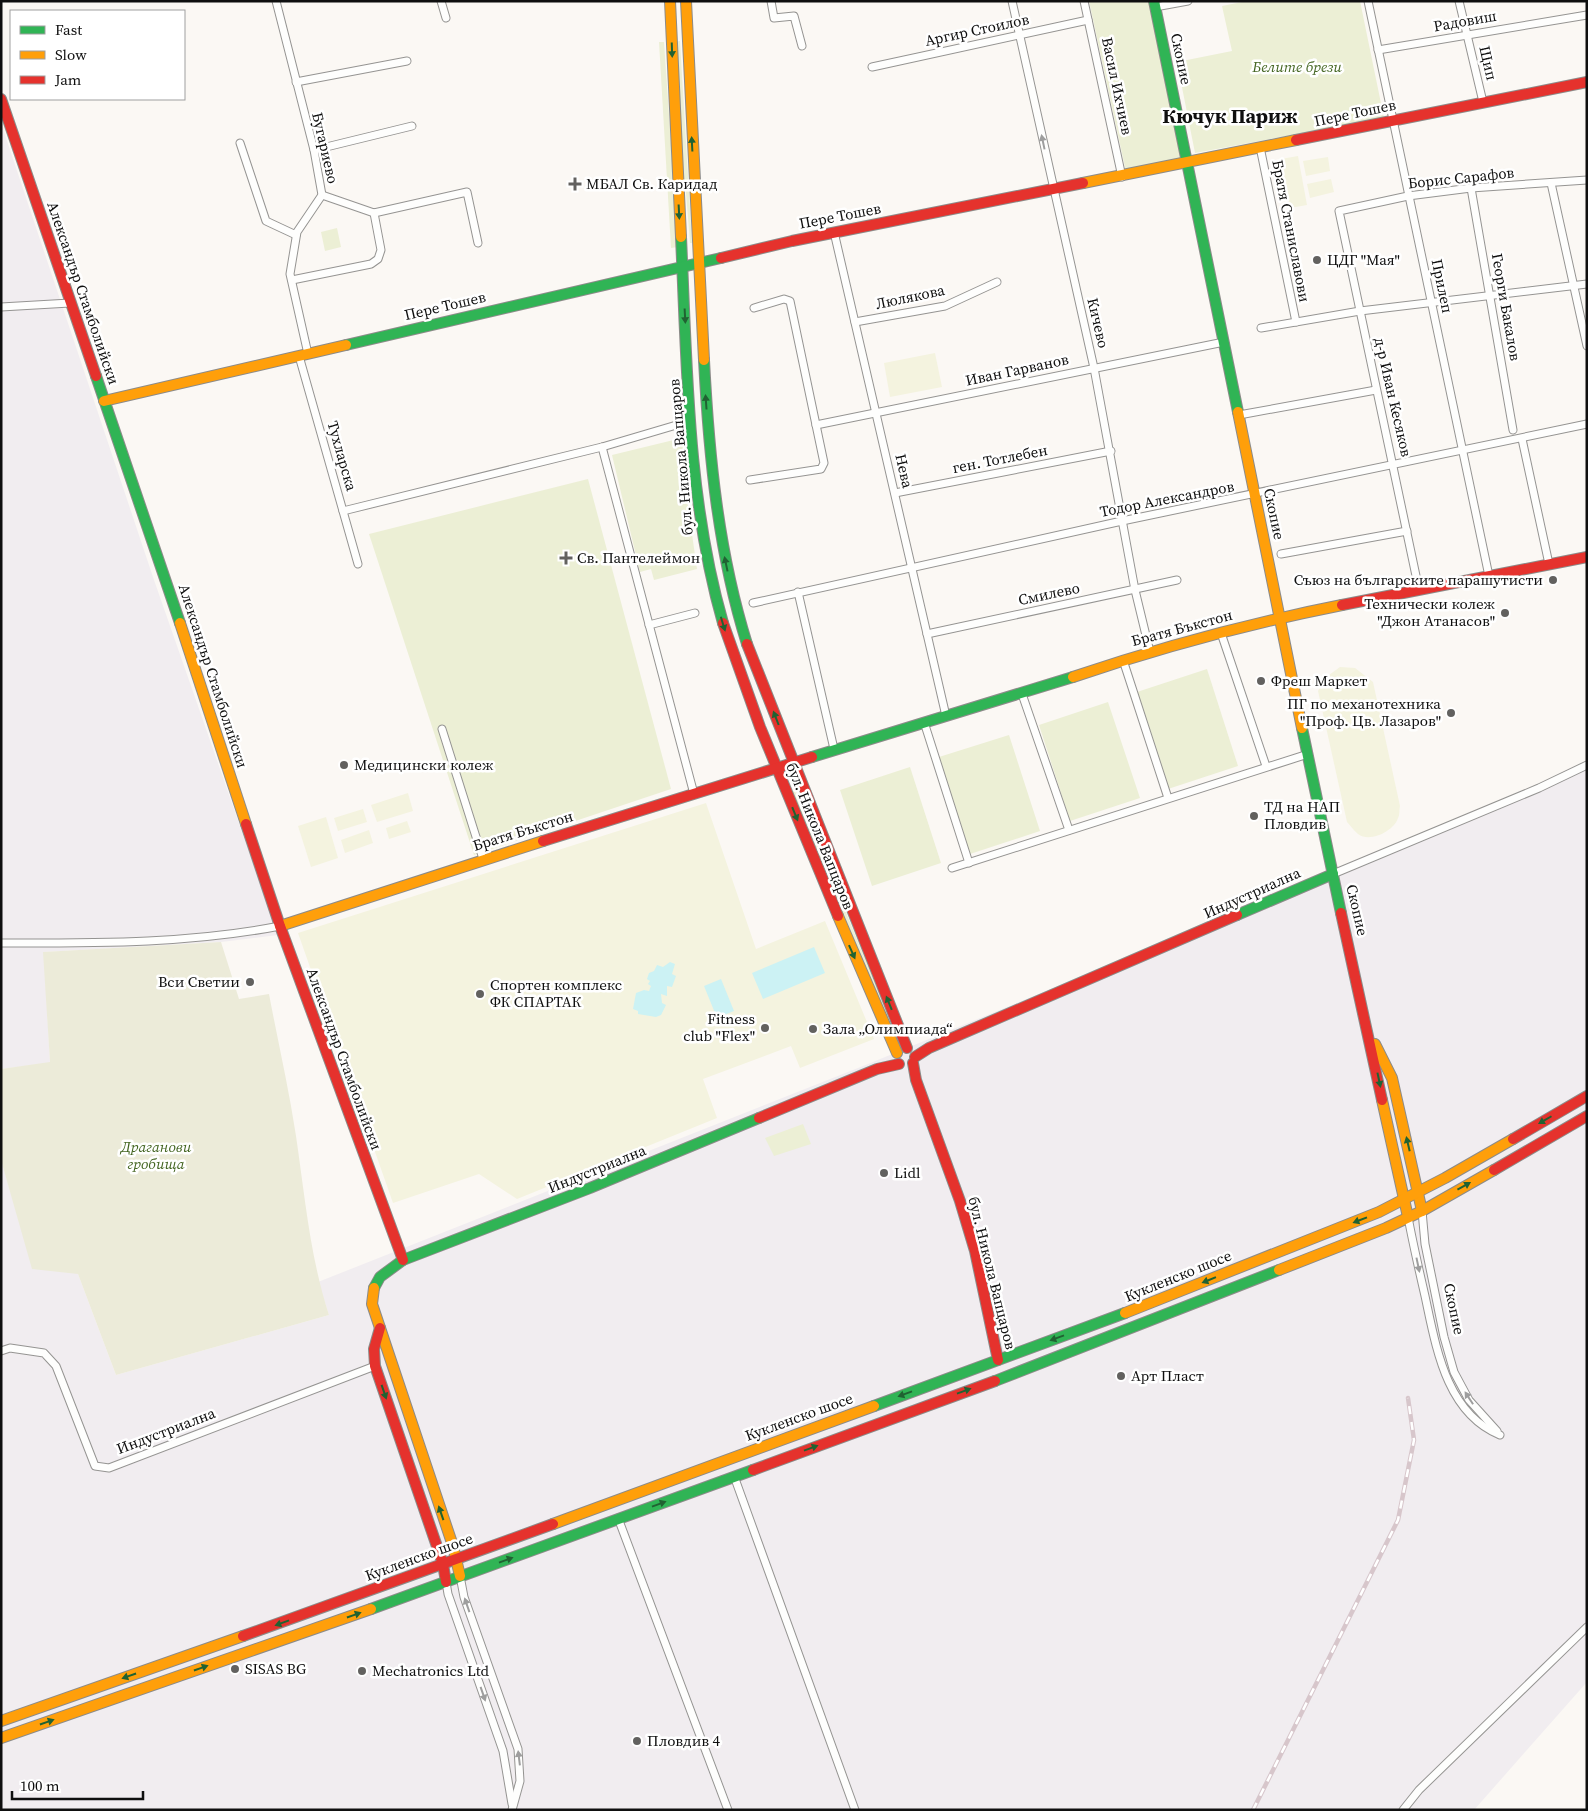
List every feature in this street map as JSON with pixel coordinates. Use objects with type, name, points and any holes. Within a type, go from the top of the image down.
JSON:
[{"type":"street","name":"Бугариево","points":[[276,1],[314,150],[322,195],[296,235],[290,274],[304,355]]},
{"type":"street","points":[[441,1],[446,18]]},
{"type":"street","name":"бул. Никола Вапцаров","points":[[670,1],[690,421],[699,509],[714,591],[733,656],[776,769],[833,907],[916,1080],[960,1201],[975,1250],[998,1360]]},
{"type":"street","name":"бул. Никола Вапцаров","points":[[686,1],[708,428],[713,483],[722,546],[736,612],[906,1057]]},
{"type":"street","points":[[771,1],[774,18],[794,16],[802,46]]},
{"type":"street","name":"Кичево","points":[[1012,1],[1094,368],[1111,451],[1122,521],[1150,652]]},
{"type":"street","name":"Васил Ихчиев","points":[[1084,1],[1122,177]]},
{"type":"street","points":[[1154,4],[1188,1]]},
{"type":"street","name":"Прилеп","points":[[1368,1],[1490,576]]},
{"type":"street","name":"Щип","points":[[1460,1],[1483,102]]},
{"type":"street","name":"Скопие","points":[[1154,4],[1333,874],[1408,1217]]},
{"type":"street","name":"Радовиш","points":[[1378,50],[1587,15]]},
{"type":"street","name":"Аргир Стоилов","points":[[872,67],[1088,20]]},
{"type":"street","points":[[296,82],[407,60]]},
{"type":"street","name":"Пере Тошев","points":[[104,400],[834,232],[1122,177],[1392,120],[1587,82]]},
{"type":"street","name":"Александър Стамболийски","points":[[1,99],[194,662],[280,926],[403,1260]]},
{"type":"street","points":[[314,150],[412,126]]},
{"type":"street","points":[[240,143],[266,221],[296,235]]},
{"type":"street","name":"Братя Станиславови","points":[[1260,147],[1296,322]]},
{"type":"street","name":"Борис Сарафов","points":[[1339,211],[1408,196],[1471,188],[1587,180]]},
{"type":"street","points":[[1551,183],[1587,346]]},
{"type":"street","name":"Георги Бакалов","points":[[1471,188],[1513,430]]},
{"type":"street","points":[[322,195],[374,213],[467,192],[478,243]]},
{"type":"street","name":"д-р Иван Кесяков","points":[[1339,211],[1420,590]]},
{"type":"street","points":[[292,280],[371,264],[378,259],[381,250],[374,213]]},
{"type":"street","name":"Нева","points":[[834,232],[946,716]]},
{"type":"street","name":"Люлякова","points":[[855,322],[945,306],[997,282]]},
{"type":"street","points":[[1261,328],[1360,311],[1432,304],[1587,284]]},
{"type":"street","points":[[750,480],[821,469],[824,463],[790,301],[784,299],[754,308]]},
{"type":"street","points":[[1,307],[70,303]]},
{"type":"street","name":"Иван Гарванов","points":[[816,425],[1224,342]]},
{"type":"street","name":"Тухларска","points":[[304,355],[358,564]]},
{"type":"street","points":[[1239,415],[1376,390]]},
{"type":"street","points":[[343,511],[602,447],[690,421]]},
{"type":"street","name":"Тодор Александров","points":[[752,603],[1122,521],[1255,495],[1587,424]]},
{"type":"street","points":[[1522,439],[1549,564]]},
{"type":"street","points":[[602,447],[694,794]]},
{"type":"street","name":"ген. Тотлебен","points":[[895,493],[1111,451]]},
{"type":"street","points":[[1281,554],[1407,530]]},
{"type":"street","name":"Братя Бъкстон","points":[[280,926],[483,859],[776,769],[834,749],[1022,694],[1150,652],[1280,617],[1587,557]]},
{"type":"street","name":"Смилево","points":[[927,634],[1177,580]]},
{"type":"street","points":[[798,592],[834,749]]},
{"type":"street","points":[[649,625],[695,613]]},
{"type":"street","points":[[1222,633],[1266,766]]},
{"type":"street","points":[[1123,660],[1168,798]]},
{"type":"street","points":[[1022,694],[1069,830]]},
{"type":"street","points":[[924,722],[969,863]]},
{"type":"street","points":[[442,729],[483,859]]},
{"type":"street","points":[[952,868],[1308,754]]},
{"type":"street","name":"Индустриална","points":[[460,1576],[457,1559],[372,1304],[373,1287],[380,1275],[403,1260],[590,1188],[929,1048],[1333,874],[1540,788],[1587,765]]},
{"type":"street","points":[[1,943],[82,943],[210,938],[280,926]]},
{"type":"street","name":"Скопие","points":[[1369,1032],[1392,1078],[1422,1211],[1424,1244],[1452,1365],[1461,1386],[1476,1409],[1500,1435],[1483,1426],[1470,1414],[1452,1390],[1445,1374],[1431,1325]]},
{"type":"street","name":"Кукленско шосе","points":[[1,1721],[457,1559],[1132,1311],[1375,1214],[1404,1200],[1587,1096]]},
{"type":"street","name":"Кукленско шосе","points":[[1,1738],[446,1582],[1082,1348],[1375,1233],[1422,1211],[1587,1116]]},
{"type":"street","points":[[1408,1217],[1431,1325],[1442,1324]]},
{"type":"street","points":[[380,1328],[374,1349],[376,1366],[443,1564],[448,1594],[503,1751],[513,1808]]},
{"type":"street","name":"Индустриална","points":[[1,1351],[10,1348],[44,1353],[56,1366],[95,1466],[109,1468],[376,1366]]},
{"type":"street","points":[[734,1476],[855,1810]]},
{"type":"street","points":[[618,1518],[728,1810]]},
{"type":"street","points":[[460,1576],[467,1605],[518,1749],[520,1781],[513,1808]]},
{"type":"street","points":[[1403,1810],[1419,1790],[1587,1627]]},
{"type":"shaded area","points":[[1,123],[154,580],[278,935],[221,942],[44,952],[50,1063],[1,1069]]},
{"type":"shaded area","points":[[1587,769],[1587,1682],[1474,1810],[1,1810],[1,1160],[13,1200],[78,1274],[116,1375],[329,1315],[318,1282],[868,1064]]},
{"type":"green space","points":[[1089,1],[1149,1],[1182,160],[1126,172]]},
{"type":"green space","name":"Белите брези","points":[[1247,1],[1360,1],[1384,118],[1195,153],[1177,62],[1232,51],[1222,6]]},
{"type":"green space","points":[[680,41],[692,243],[690,243],[686,193],[680,163],[674,42]]},
{"type":"green space","points":[[659,42],[664,42],[678,247],[671,248]]},
{"type":"green space","points":[[1298,156],[1307,205],[1290,208],[1281,159]]},
{"type":"green space","points":[[1328,157],[1330,171],[1306,176],[1303,161]]},
{"type":"green space","points":[[1331,179],[1334,192],[1310,198],[1307,184]]},
{"type":"green space","points":[[337,228],[341,247],[325,251],[321,232]]},
{"type":"green space","points":[[935,353],[942,387],[890,397],[884,363]]},
{"type":"green space","points":[[686,437],[686,492],[697,569],[654,580],[651,569],[640,572],[612,455]]},
{"type":"green space","points":[[588,479],[671,789],[474,855],[369,534]]},
{"type":"green space","points":[[1340,667],[1355,668],[1373,682],[1400,806],[1396,823],[1387,831],[1375,836],[1369,837],[1358,834],[1347,822],[1318,691],[1325,678]]},
{"type":"green space","points":[[1207,669],[1238,766],[1168,789],[1137,692]]},
{"type":"green space","points":[[1108,702],[1140,798],[1070,821],[1039,725]]},
{"type":"green space","points":[[1009,735],[1040,831],[970,854],[939,757]]},
{"type":"green space","points":[[910,767],[941,863],[872,886],[840,790]]},
{"type":"green space","points":[[796,790],[892,1025],[887,1027],[790,792]]},
{"type":"green space","points":[[408,793],[413,811],[377,822],[371,805]]},
{"type":"green space","points":[[706,803],[756,949],[825,921],[874,1039],[800,1068],[791,1046],[703,1079],[717,1118],[517,1199],[479,1174],[393,1203],[298,933]]},
{"type":"green space","points":[[363,809],[367,822],[338,831],[334,818]]},
{"type":"green space","points":[[326,817],[338,858],[311,867],[298,826]]},
{"type":"green space","points":[[407,821],[411,832],[389,839],[386,828]]},
{"type":"green space","points":[[369,830],[373,843],[345,853],[341,840]]},
{"type":"green space","name":"Драганови гробища","points":[[221,942],[239,999],[269,994],[287,1083],[317,1271],[329,1315],[116,1375],[78,1274],[32,1269],[1,1160],[1,1069],[50,1062],[43,952]]},
{"type":"green space","points":[[803,1124],[811,1144],[774,1156],[765,1138]]},
{"type":"water","points":[[814,947],[825,973],[763,999],[752,973]]},
{"type":"water","points":[[670,962],[675,964],[672,974],[676,976],[672,987],[667,986],[667,996],[661,994],[662,1003],[666,1005],[661,1015],[656,1017],[638,1014],[638,1011],[633,1009],[636,993],[644,990],[649,991],[651,986],[648,984],[650,981],[647,979],[649,973],[654,971],[657,965],[663,967]]},
{"type":"water","points":[[721,979],[734,1011],[717,1018],[704,986]]},
{"type":"railway","points":[[1253,1810],[1398,1520],[1414,1440],[1408,1398]]},
{"type":"traffic: fast","points":[[1154,1],[1238,412]]},
{"type":"traffic: fast","points":[[681,237],[687,383],[695,480],[711,576],[723,623]]},
{"type":"traffic: fast","points":[[346,345],[721,258]]},
{"type":"traffic: fast","points":[[704,360],[716,503],[729,574],[747,644]]},
{"type":"traffic: fast","points":[[96,376],[180,623]]},
{"type":"traffic: fast","points":[[812,757],[1073,677]]},
{"type":"traffic: fast","points":[[1302,728],[1341,913]]},
{"type":"traffic: fast","points":[[1237,915],[1333,874]]},
{"type":"traffic: fast","points":[[374,1288],[380,1277],[403,1260],[590,1188],[759,1118]]},
{"type":"traffic: fast","points":[[995,1381],[1279,1270]]},
{"type":"traffic: fast","points":[[874,1406],[1125,1313]]},
{"type":"traffic: fast","points":[[371,1609],[753,1470]]},
{"type":"traffic: slow","points":[[670,1],[681,237]]},
{"type":"traffic: slow","points":[[686,1],[704,360]]},
{"type":"traffic: slow","points":[[1083,183],[1296,140]]},
{"type":"traffic: slow","points":[[104,401],[346,345]]},
{"type":"traffic: slow","points":[[1238,412],[1302,728]]},
{"type":"traffic: slow","points":[[1073,677],[1206,636],[1342,605]]},
{"type":"traffic: slow","points":[[180,623],[246,824]]},
{"type":"traffic: slow","points":[[280,926],[543,841]]},
{"type":"traffic: slow","points":[[838,916],[897,1053]]},
{"type":"traffic: slow","points":[[1375,1044],[1392,1078],[1422,1211]]},
{"type":"traffic: slow","points":[[1382,1100],[1408,1217]]},
{"type":"traffic: slow","points":[[1125,1313],[1379,1212],[1445,1178],[1513,1139]]},
{"type":"traffic: slow","points":[[1279,1270],[1386,1228],[1422,1211],[1494,1170]]},
{"type":"traffic: slow","points":[[374,1288],[372,1304],[453,1546],[460,1576]]},
{"type":"traffic: slow","points":[[553,1524],[874,1406]]},
{"type":"traffic: slow","points":[[1,1738],[371,1609]]},
{"type":"traffic: slow","points":[[1,1721],[243,1636]]},
{"type":"traffic: jam","points":[[1296,140],[1587,82]]},
{"type":"traffic: jam","points":[[1,99],[96,376]]},
{"type":"traffic: jam","points":[[721,258],[792,241],[1083,183]]},
{"type":"traffic: jam","points":[[1342,605],[1587,557]]},
{"type":"traffic: jam","points":[[723,623],[760,727],[838,916]]},
{"type":"traffic: jam","points":[[747,644],[907,1048]]},
{"type":"traffic: jam","points":[[543,841],[812,757]]},
{"type":"traffic: jam","points":[[246,824],[280,926],[403,1260]]},
{"type":"traffic: jam","points":[[1341,913],[1382,1100]]},
{"type":"traffic: jam","points":[[915,1057],[929,1048],[1237,915]]},
{"type":"traffic: jam","points":[[913,1063],[916,1080],[960,1201],[975,1251],[998,1360]]},
{"type":"traffic: jam","points":[[759,1118],[877,1069],[899,1064]]},
{"type":"traffic: jam","points":[[1513,1139],[1587,1096]]},
{"type":"traffic: jam","points":[[1494,1170],[1587,1116]]},
{"type":"traffic: jam","points":[[380,1328],[374,1349],[375,1366],[443,1564],[446,1582]]},
{"type":"traffic: jam","points":[[753,1470],[995,1381]]},
{"type":"traffic: jam","points":[[243,1636],[553,1524]]},
{"type":"place","name":"МБАЛ Св. Каридад","points":[[575,184]]},
{"type":"place","name":"ЦДГ \"Мая\"","points":[[1317,260]]},
{"type":"place","name":"Св. Пантелеймон","points":[[566,558]]},
{"type":"place","name":"Съюз на българските парашутисти","points":[[1553,580]]},
{"type":"place","name":"Технически колеж \"Джон Атанасов\"","points":[[1505,613]]},
{"type":"place","name":"Фреш Маркет","points":[[1261,681]]},
{"type":"place","name":"ПГ по механотехника \"Проф. Цв. Лазаров\"","points":[[1451,713]]},
{"type":"place","name":"Медицински колеж","points":[[344,765]]},
{"type":"place","name":"ТД на НАП Пловдив","points":[[1254,816]]},
{"type":"place","name":"Вси Светии","points":[[250,982]]},
{"type":"place","name":"Спортен комплекс ФК СПАРТАК","points":[[480,994]]},
{"type":"place","name":"Fitness club \"Flex\"","points":[[765,1028]]},
{"type":"place","name":"Зала „Олимпиада“","points":[[813,1029]]},
{"type":"place","name":"Lidl","points":[[884,1173]]},
{"type":"place","name":"Арт Пласт","points":[[1121,1376]]},
{"type":"place","name":"SISAS BG","points":[[235,1669]]},
{"type":"place","name":"Mechatronics Ltd","points":[[362,1671]]},
{"type":"place","name":"Пловдив 4","points":[[637,1741]]},
{"type":"district","name":"Кючук Париж","points":[[1230,116]]}]
